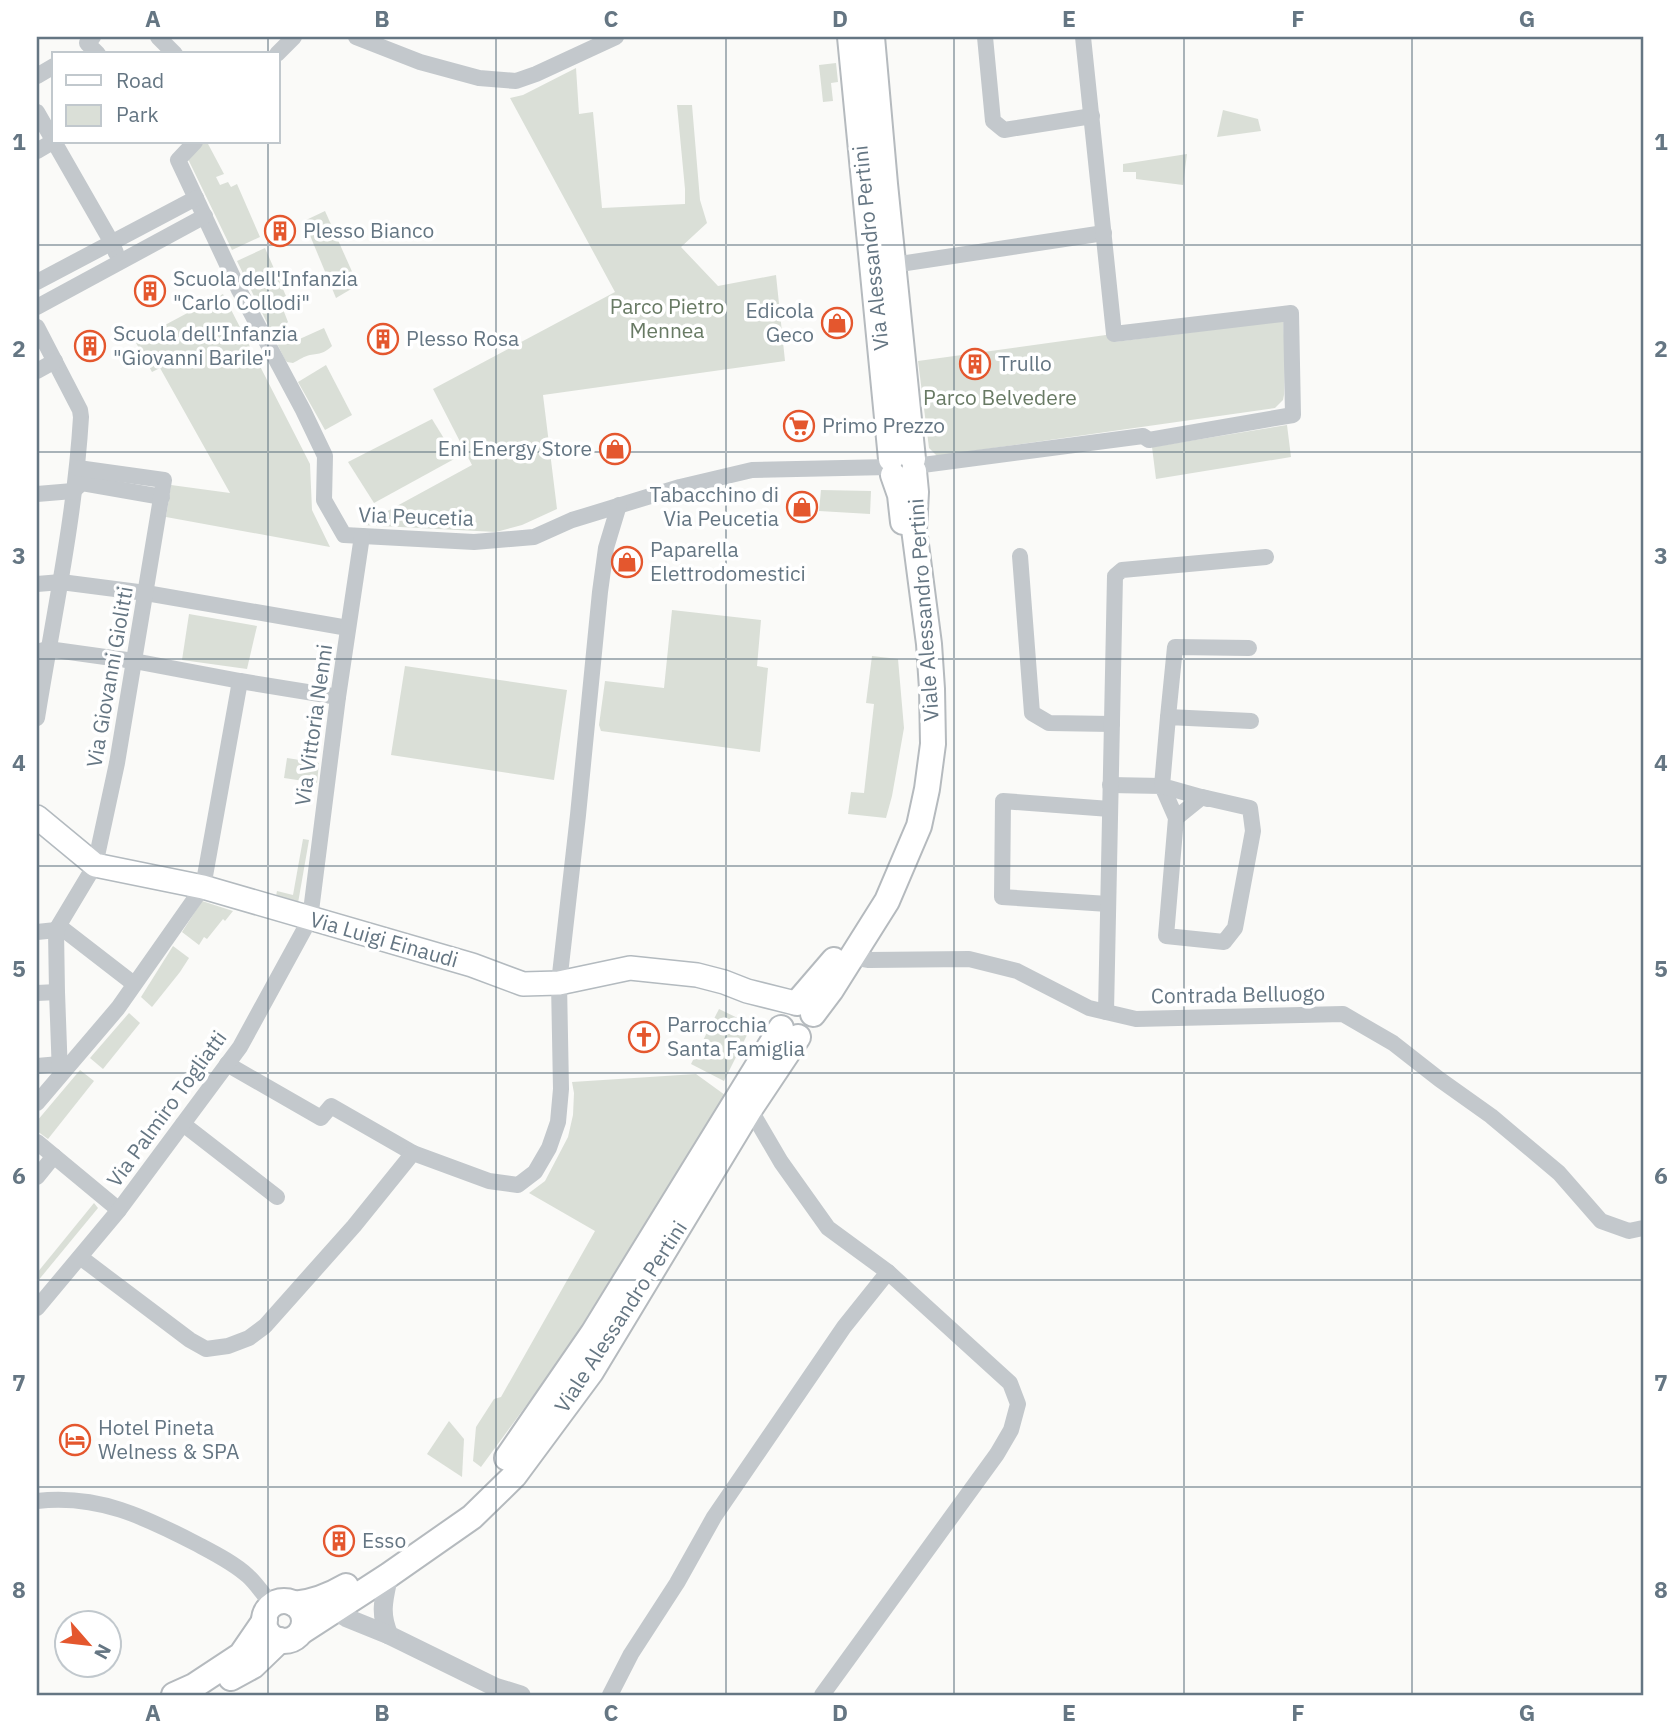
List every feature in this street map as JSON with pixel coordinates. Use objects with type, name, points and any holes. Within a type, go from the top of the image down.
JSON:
[{"type":"main road","name":"Via Alessandro Pertini","points":[[850,37],[902,466]]},
{"type":"main road","name":"Via Alessandro Pertini","points":[[872,37],[893,265],[902,466]]},
{"type":"main road","name":"Viale Alessandro Pertini","points":[[802,1006],[831,990],[887,901],[919,826],[927,789],[933,744],[929,644],[914,529],[916,492],[902,466]]},
{"type":"main road","name":"Viale Alessandro Pertini","points":[[802,1006],[855,934],[872,906],[901,843],[912,802],[920,743],[918,650],[900,495],[902,466]]},
{"type":"main road","name":"Via Luigi Einaudi","points":[[37,817],[95,864],[203,887],[472,965],[523,984],[559,983],[630,968],[697,975],[802,1006]]},
{"type":"main road","points":[[747,991],[787,1030]]},
{"type":"main road","name":"Viale Alessandro Pertini","points":[[787,1030],[808,1034],[812,1030],[814,1025],[802,1006]]},
{"type":"main road","name":"Viale Alessandro Pertini","points":[[200,1695],[253,1666],[290,1636],[389,1575],[472,1517],[514,1476],[591,1372],[750,1109],[787,1030]]},
{"type":"main road","name":"Viale Alessandro Pertini","points":[[277,1610],[328,1597],[374,1570],[467,1504],[493,1476],[593,1333],[787,1030]]},
{"type":"main road","points":[[277,1610],[303,1614],[303,1626],[290,1636],[268,1633],[277,1610]]},
{"type":"main road","points":[[174,1695],[194,1686],[241,1655],[277,1610]]},
{"type":"street","points":[[158,37],[173,52]]},
{"type":"street","points":[[279,52],[294,37]]},
{"type":"street","points":[[356,37],[420,62],[479,78],[516,81],[616,37]]},
{"type":"street","points":[[985,37],[993,121],[1004,130],[1091,116]]},
{"type":"street","points":[[893,265],[1104,233],[1083,37]]},
{"type":"street","points":[[37,112],[52,138]]},
{"type":"street","points":[[55,144],[112,243],[120,262]]},
{"type":"street","name":"Via Peucetia","points":[[193,144],[178,160],[239,290],[325,456],[324,500],[344,535],[362,537],[474,542],[534,537],[572,520],[619,505],[752,470],[902,466],[1143,436],[1149,440],[1293,415],[1291,313],[1114,334],[1104,233]]},
{"type":"street","points":[[37,282],[195,198]]},
{"type":"street","points":[[37,307],[205,216]]},
{"type":"street","points":[[37,327],[80,410],[81,417],[78,468],[61,582],[42,650],[37,718]]},
{"type":"street","points":[[37,371],[55,362]]},
{"type":"street","points":[[37,494],[73,491],[82,483],[162,497],[164,480],[78,468]]},
{"type":"street","name":"Via Giovanni Giolitti","points":[[57,928],[95,864],[117,763],[162,497]]},
{"type":"street","points":[[227,1064],[321,1118],[331,1106],[414,1153],[489,1181],[518,1185],[535,1172],[550,1148],[558,1122],[561,1089],[559,983],[600,592],[606,548],[619,505]]},
{"type":"street","points":[[598,512],[606,548]]},
{"type":"street","name":"Via Vittoria Nenni","points":[[310,919],[338,697],[362,537]]},
{"type":"street","points":[[1020,556],[1032,713],[1049,723],[1112,724]]},
{"type":"street","points":[[1106,1012],[1115,576],[1122,570],[1266,557]]},
{"type":"street","points":[[37,584],[61,582],[146,593],[348,628]]},
{"type":"street","points":[[1110,785],[1162,786],[1250,808],[1253,831],[1235,928],[1224,942],[1166,936],[1176,818],[1162,786],[1175,647],[1249,648]]},
{"type":"street","points":[[42,650],[134,661],[338,697]]},
{"type":"street","points":[[37,1103],[60,1070],[118,1008],[203,887],[240,681]]},
{"type":"street","points":[[1168,717],[1251,721]]},
{"type":"street","points":[[1176,818],[1202,797],[1208,799]]},
{"type":"street","points":[[1108,904],[1002,897],[1003,801],[1110,809]]},
{"type":"street","name":"Via Palmiro Togliatti","points":[[37,1308],[119,1210],[240,1047],[310,919]]},
{"type":"street","points":[[37,932],[57,928],[134,984]]},
{"type":"street","points":[[57,928],[60,1070]]},
{"type":"street","name":"Contrada Belluogo","points":[[852,957],[869,960],[969,959],[1017,971],[1089,1008],[1136,1018],[1343,1014],[1393,1043],[1438,1080],[1491,1116],[1559,1173],[1601,1221],[1629,1231],[1643,1228]]},
{"type":"street","points":[[37,993],[57,992]]},
{"type":"street","points":[[37,1066],[60,1070]]},
{"type":"street","points":[[750,1109],[781,1162],[828,1228],[888,1272],[1010,1383],[1018,1404],[1010,1430],[998,1454],[822,1695]]},
{"type":"street","points":[[183,1124],[277,1197]]},
{"type":"street","points":[[37,1142],[119,1210]]},
{"type":"street","points":[[80,1256],[190,1340],[206,1349],[228,1346],[250,1338],[265,1326],[354,1226],[414,1153]]},
{"type":"street","points":[[37,1177],[54,1156]]},
{"type":"street","points":[[610,1695],[631,1654],[677,1583],[714,1517],[844,1327],[888,1272]]},
{"type":"street","points":[[37,1501],[94,1502],[134,1513],[175,1532],[235,1566],[249,1576],[277,1610]]},
{"type":"street","points":[[389,1575],[383,1621],[389,1634]]},
{"type":"street","points":[[334,1610],[495,1687],[522,1695]]},
{"type":"green space","points":[[836,63],[838,82],[831,83],[833,101],[823,102],[819,65]]},
{"type":"green space","name":"Parco Pietro Mennea","points":[[576,68],[579,114],[593,112],[602,208],[685,204],[677,105],[692,105],[700,200],[707,223],[681,247],[718,286],[776,275],[785,361],[543,395],[557,509],[522,525],[496,532],[362,525],[472,465],[433,389],[615,292],[510,98],[523,95]]},
{"type":"green space","points":[[1223,110],[1258,119],[1261,131],[1217,137]]},
{"type":"green space","points":[[202,144],[208,144],[224,174],[216,177],[220,185],[228,182],[231,187],[237,184],[260,237],[232,250],[188,159]]},
{"type":"green space","points":[[1187,154],[1183,185],[1136,179],[1136,172],[1123,172],[1123,164]]},
{"type":"green space","points":[[325,211],[358,285],[336,298],[304,221]]},
{"type":"green space","points":[[265,248],[286,296],[279,299],[293,342],[324,328],[332,346],[324,352],[293,363],[285,360],[237,261]]},
{"type":"green space","points":[[223,294],[310,464],[312,510],[330,547],[166,517],[171,485],[230,493],[160,368],[152,372],[135,341]]},
{"type":"green space","name":"Parco Belvedere","points":[[1283,321],[1284,395],[1275,408],[937,456],[929,448],[918,361],[1113,334],[1114,342]]},
{"type":"green space","points":[[326,365],[352,415],[325,430],[298,382]]},
{"type":"green space","points":[[432,419],[456,458],[374,503],[348,462]]},
{"type":"green space","points":[[1287,425],[1291,457],[1156,479],[1152,447]]},
{"type":"green space","points":[[821,490],[871,491],[870,514],[819,511]]},
{"type":"green space","points":[[672,610],[761,620],[757,666],[768,668],[760,752],[601,731],[599,725],[605,681],[664,688]]},
{"type":"green space","points":[[189,614],[257,626],[247,669],[182,660]]},
{"type":"green space","points":[[872,656],[898,659],[904,728],[886,818],[848,814],[851,792],[864,793],[874,704],[866,703]]},
{"type":"green space","points":[[405,666],[567,690],[554,780],[391,755]]},
{"type":"green space","points":[[287,758],[319,763],[317,783],[284,778]]},
{"type":"green space","points":[[303,839],[309,840],[298,903],[276,896],[277,891],[293,895]]},
{"type":"green space","points":[[202,901],[233,911],[207,939],[204,937],[199,945],[182,932]]},
{"type":"green space","points":[[173,946],[189,958],[152,1007],[141,997]]},
{"type":"green space","points":[[719,1009],[752,1025],[724,1081],[691,1064]]},
{"type":"green space","points":[[129,1013],[140,1023],[103,1069],[90,1058]]},
{"type":"green space","points":[[80,1070],[94,1081],[48,1139],[37,1131],[37,1121]]},
{"type":"green space","points":[[696,1074],[725,1095],[574,1338],[481,1467],[473,1461],[476,1427],[494,1399],[501,1397],[595,1231],[529,1193],[545,1181],[568,1137],[573,1115],[572,1082]]},
{"type":"green space","points":[[94,1203],[98,1208],[37,1282],[37,1273]]},
{"type":"green space","points":[[449,1421],[464,1439],[462,1477],[427,1454]]},
{"type":"place","name":"Plesso Bianco","points":[[280,231]]},
{"type":"place","name":"Scuola dell'Infanzia \"Carlo Collodi\"","points":[[150,291]]},
{"type":"place","name":"Edicola Geco","points":[[837,323]]},
{"type":"place","name":"Plesso Rosa","points":[[383,339]]},
{"type":"place","name":"Scuola dell'Infanzia \"Giovanni Barile\"","points":[[90,346]]},
{"type":"place","name":"Trullo","points":[[975,364]]},
{"type":"place","name":"Primo Prezzo","points":[[799,426]]},
{"type":"place","name":"Eni Energy Store","points":[[615,449]]},
{"type":"place","name":"Tabacchino di Via Peucetia","points":[[802,507]]},
{"type":"place","name":"Paparella Elettrodomestici","points":[[627,562]]},
{"type":"place","name":"Parrocchia Santa Famiglia","points":[[644,1037]]},
{"type":"place","name":"Hotel Pineta Welness & SPA","points":[[75,1440]]},
{"type":"place","name":"Esso","points":[[339,1541]]}]
